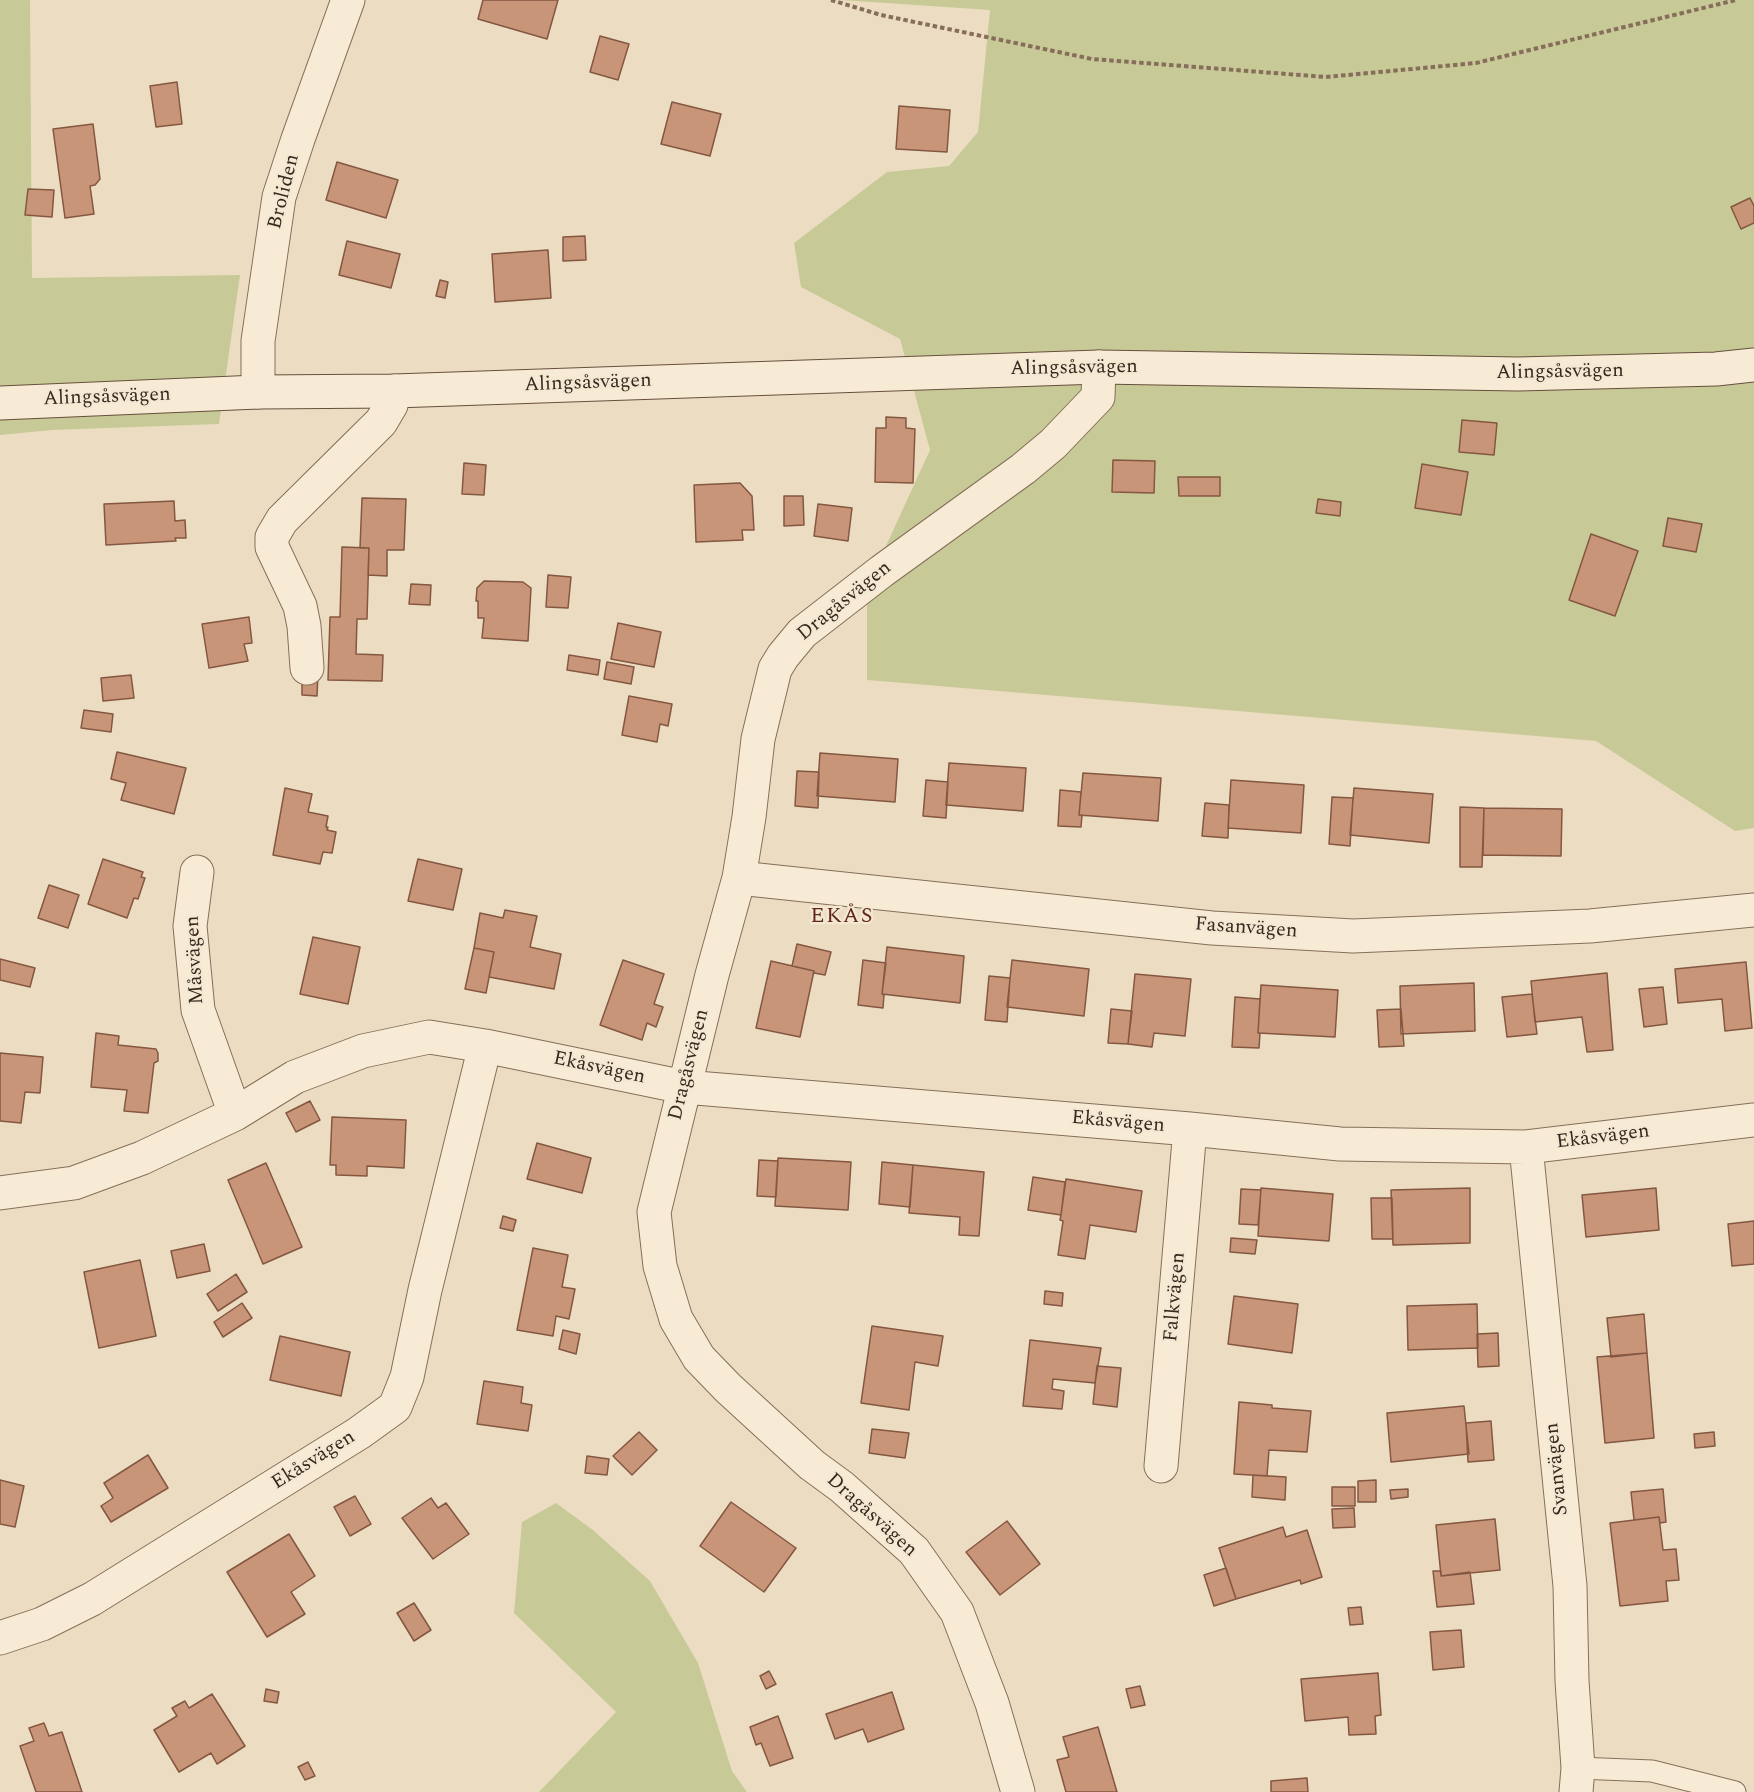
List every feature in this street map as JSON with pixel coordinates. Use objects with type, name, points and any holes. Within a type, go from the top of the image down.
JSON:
[{"type":"street","name":"Broliden","points":[[258,392],[258,341],[279,197],[348,0]]},
{"type":"street","name":"Alingsåsvägen","points":[[0,403],[258,392],[394,391],[1099,367],[1518,374],[1716,369],[1754,365]]},
{"type":"street","name":"Dragåsvägen","points":[[1018,1792],[992,1703],[957,1612],[914,1551],[842,1487],[812,1465],[728,1388],[699,1358],[675,1319],[660,1266],[654,1212],[712,975],[739,878],[758,739],[775,669],[802,633],[1053,444],[1098,397],[1099,367]]},
{"type":"street","points":[[307,668],[300,606],[272,547],[272,537],[282,520],[381,422],[391,405],[394,391]]},
{"type":"street","name":"Måsvägen","points":[[197,872],[190,926],[198,1010],[235,1114]]},
{"type":"street","name":"Fasanvägen","points":[[739,878],[1212,928],[1353,936],[1590,926],[1754,910]]},
{"type":"street","name":"Ekåsvägen","points":[[0,1193],[74,1183],[142,1158],[235,1114],[295,1077],[363,1051],[429,1037],[485,1046],[684,1087],[1191,1129],[1340,1144],[1526,1147],[1754,1120]]},
{"type":"street","name":"Ekåsvägen","points":[[0,1638],[42,1624],[92,1599],[359,1433],[395,1407],[406,1377],[485,1046]]},
{"type":"street","name":"Falkvägen","points":[[1161,1466],[1191,1129]]},
{"type":"street","name":"Svanvägen","points":[[1526,1147],[1570,1586],[1577,1780]]},
{"type":"lane","points":[[1577,1780],[1652,1771],[1735,1792]]},
{"type":"path","points":[[831,0],[881,15],[1092,59],[1326,77],[1476,63],[1736,0]]},
{"type":"green space","points":[[0,0],[30,0],[32,278],[240,275],[219,424],[52,430],[0,435]]},
{"type":"green space","points":[[841,0],[1754,0],[1754,828],[1735,831],[1596,741],[867,680],[867,568],[885,548],[930,450],[900,339],[801,287],[794,243],[887,172],[949,166],[978,132],[990,10]]},
{"type":"green space","points":[[556,1503],[593,1530],[650,1581],[698,1663],[732,1771],[747,1792],[539,1792],[616,1712],[514,1613],[522,1522]]},
{"type":"building","points":[[483,0],[558,0],[547,39],[478,19]]},
{"type":"building","points":[[600,36],[629,44],[618,80],[590,72]]},
{"type":"building","points":[[177,82],[182,124],[156,127],[150,86]]},
{"type":"building","points":[[672,102],[721,114],[710,156],[661,144]]},
{"type":"building","points":[[899,106],[950,110],[947,152],[896,149]]},
{"type":"building","points":[[93,124],[100,179],[95,185],[90,186],[94,214],[65,218],[53,129]]},
{"type":"building","points":[[337,162],[398,180],[386,218],[326,200]]},
{"type":"building","points":[[28,189],[54,190],[52,217],[25,215]]},
{"type":"building","points":[[1750,198],[1754,206],[1754,223],[1741,229],[1731,207]]},
{"type":"building","points":[[585,236],[586,260],[563,261],[563,237]]},
{"type":"building","points":[[347,241],[400,254],[391,288],[339,275]]},
{"type":"building","points":[[548,250],[551,298],[495,302],[492,254]]},
{"type":"building","points":[[440,280],[448,282],[445,298],[436,296]]},
{"type":"building","points":[[886,417],[906,418],[906,428],[915,429],[913,483],[875,482],[876,428],[886,428]]},
{"type":"building","points":[[1462,420],[1497,423],[1494,455],[1459,452]]},
{"type":"building","points":[[1113,460],[1155,461],[1154,493],[1112,492]]},
{"type":"building","points":[[464,463],[486,465],[484,495],[462,494]]},
{"type":"building","points":[[1422,464],[1468,472],[1461,515],[1415,508]]},
{"type":"building","points":[[1178,477],[1220,477],[1220,496],[1179,496]]},
{"type":"building","points":[[740,483],[752,496],[754,530],[742,530],[743,540],[696,542],[694,485]]},
{"type":"building","points":[[784,496],[803,496],[804,525],[784,526]]},
{"type":"building","points":[[362,498],[406,499],[404,550],[387,550],[387,576],[368,575],[369,548],[360,548]]},
{"type":"building","points":[[1318,499],[1341,502],[1340,516],[1316,513]]},
{"type":"building","points":[[174,501],[175,521],[185,520],[186,538],[175,538],[176,541],[106,545],[104,504]]},
{"type":"building","points":[[818,504],[852,508],[848,541],[814,536]]},
{"type":"building","points":[[1668,518],[1702,524],[1696,552],[1663,546]]},
{"type":"building","points":[[1591,534],[1638,551],[1615,616],[1569,600]]},
{"type":"building","points":[[342,547],[369,548],[367,619],[357,619],[356,654],[383,655],[382,681],[328,680],[330,617],[340,617]]},
{"type":"building","points":[[548,575],[571,577],[568,608],[546,607]]},
{"type":"building","points":[[484,581],[523,582],[531,588],[528,641],[482,638],[484,618],[478,618],[478,601],[476,601],[477,588]]},
{"type":"building","points":[[411,584],[431,585],[430,605],[409,604]]},
{"type":"building","points":[[249,617],[252,643],[244,644],[248,661],[209,668],[202,624]]},
{"type":"building","points":[[618,623],[661,632],[654,667],[611,659]]},
{"type":"building","points":[[569,655],[600,660],[598,675],[567,670]]},
{"type":"building","points":[[607,662],[634,667],[631,684],[604,679]]},
{"type":"building","points":[[302,672],[318,673],[317,696],[302,695]]},
{"type":"building","points":[[131,675],[134,698],[103,701],[101,678]]},
{"type":"building","points":[[629,696],[672,704],[668,726],[660,724],[657,742],[622,735]]},
{"type":"building","points":[[84,710],[113,714],[111,732],[81,728]]},
{"type":"building","points":[[117,752],[186,768],[174,814],[121,800],[126,783],[111,779]]},
{"type":"building","points":[[820,753],[898,759],[895,802],[817,796]]},
{"type":"building","points":[[949,763],[1026,768],[1023,811],[946,805]]},
{"type":"building","points":[[797,771],[819,772],[818,808],[795,806]]},
{"type":"building","points":[[1083,773],[1161,778],[1158,821],[1079,815]]},
{"type":"building","points":[[926,780],[948,782],[946,818],[923,816]]},
{"type":"building","points":[[1231,780],[1304,785],[1301,833],[1228,828]]},
{"type":"building","points":[[285,788],[312,794],[308,812],[328,816],[327,830],[336,832],[332,853],[323,852],[320,864],[273,855]]},
{"type":"building","points":[[1354,788],[1433,794],[1429,843],[1350,835]]},
{"type":"building","points":[[1060,790],[1081,792],[1079,815],[1082,815],[1081,827],[1058,826]]},
{"type":"building","points":[[1332,797],[1353,798],[1350,846],[1329,844]]},
{"type":"building","points":[[1205,803],[1229,805],[1228,838],[1202,836]]},
{"type":"building","points":[[1460,807],[1484,808],[1482,867],[1460,867]]},
{"type":"building","points":[[1484,808],[1562,809],[1561,856],[1483,855]]},
{"type":"building","points":[[103,859],[143,872],[141,877],[145,878],[138,899],[134,898],[127,918],[88,904]]},
{"type":"building","points":[[418,859],[462,869],[453,910],[408,901]]},
{"type":"building","points":[[49,885],[79,895],[68,928],[38,918]]},
{"type":"building","points":[[505,910],[537,916],[530,947],[561,954],[554,989],[489,977],[494,952],[474,948],[480,913],[503,918]]},
{"type":"building","points":[[313,937],[360,947],[348,1004],[300,994]]},
{"type":"building","points":[[797,944],[831,952],[825,975],[792,966]]},
{"type":"building","points":[[887,947],[964,956],[960,1003],[882,994]]},
{"type":"building","points":[[474,948],[494,952],[486,993],[465,989]]},
{"type":"building","points":[[0,959],[35,968],[30,987],[0,980]]},
{"type":"building","points":[[623,960],[664,974],[654,1004],[663,1007],[656,1027],[647,1023],[642,1040],[600,1025]]},
{"type":"building","points":[[863,960],[886,963],[882,994],[884,995],[883,1008],[858,1005]]},
{"type":"building","points":[[1012,960],[1089,969],[1084,1016],[1007,1007]]},
{"type":"building","points":[[771,961],[814,971],[800,1037],[756,1028]]},
{"type":"building","points":[[1746,962],[1752,1028],[1725,1031],[1722,999],[1678,1003],[1675,969]]},
{"type":"building","points":[[1607,973],[1613,1050],[1587,1052],[1582,1017],[1535,1022],[1531,981]]},
{"type":"building","points":[[1135,974],[1191,979],[1185,1036],[1154,1033],[1152,1047],[1128,1044]]},
{"type":"building","points":[[989,976],[1010,978],[1007,1022],[985,1020]]},
{"type":"building","points":[[1474,983],[1475,1031],[1401,1034],[1400,986]]},
{"type":"building","points":[[1261,985],[1338,990],[1335,1037],[1258,1033]]},
{"type":"building","points":[[1663,987],[1667,1024],[1644,1027],[1639,989]]},
{"type":"building","points":[[1532,994],[1537,1034],[1507,1037],[1502,997]]},
{"type":"building","points":[[1235,997],[1260,999],[1259,1048],[1232,1047]]},
{"type":"building","points":[[1111,1009],[1132,1011],[1128,1044],[1108,1043]]},
{"type":"building","points":[[1401,1009],[1404,1046],[1379,1047],[1377,1010]]},
{"type":"building","points":[[96,1033],[119,1036],[118,1045],[156,1049],[158,1061],[154,1063],[148,1113],[124,1111],[127,1090],[91,1087]]},
{"type":"building","points":[[0,1053],[43,1057],[40,1093],[25,1092],[21,1123],[0,1121]]},
{"type":"building","points":[[310,1101],[320,1120],[296,1132],[286,1113]]},
{"type":"building","points":[[332,1117],[406,1120],[404,1168],[367,1166],[367,1176],[336,1175],[336,1165],[330,1165]]},
{"type":"building","points":[[537,1143],[591,1158],[582,1193],[527,1179]]},
{"type":"building","points":[[778,1158],[851,1162],[848,1210],[775,1206]]},
{"type":"building","points":[[759,1160],[778,1161],[776,1197],[757,1196]]},
{"type":"building","points":[[882,1162],[913,1165],[910,1207],[879,1204]]},
{"type":"building","points":[[266,1163],[302,1247],[263,1264],[228,1180]]},
{"type":"building","points":[[913,1165],[984,1172],[979,1236],[959,1235],[960,1217],[909,1213]]},
{"type":"building","points":[[1033,1177],[1065,1182],[1061,1215],[1028,1210]]},
{"type":"building","points":[[1066,1179],[1142,1191],[1136,1232],[1090,1225],[1085,1259],[1058,1255]]},
{"type":"building","points":[[1261,1188],[1333,1194],[1329,1241],[1258,1236]]},
{"type":"building","points":[[1470,1188],[1470,1243],[1393,1245],[1391,1190]]},
{"type":"building","points":[[1656,1188],[1659,1230],[1586,1237],[1582,1195]]},
{"type":"building","points":[[1241,1189],[1261,1190],[1258,1225],[1239,1224]]},
{"type":"building","points":[[1371,1198],[1392,1198],[1393,1239],[1372,1239]]},
{"type":"building","points":[[503,1216],[516,1220],[513,1231],[500,1228]]},
{"type":"building","points":[[1754,1221],[1754,1264],[1732,1266],[1728,1224]]},
{"type":"building","points":[[1231,1238],[1257,1240],[1255,1254],[1230,1252]]},
{"type":"building","points":[[204,1244],[210,1271],[177,1278],[171,1251]]},
{"type":"building","points":[[533,1248],[568,1255],[562,1287],[575,1289],[569,1319],[556,1316],[553,1336],[517,1330]]},
{"type":"building","points":[[140,1260],[156,1336],[99,1348],[84,1272]]},
{"type":"building","points":[[236,1274],[247,1292],[218,1311],[207,1294]]},
{"type":"building","points":[[1045,1291],[1063,1293],[1062,1306],[1044,1304]]},
{"type":"building","points":[[1234,1296],[1298,1304],[1292,1353],[1228,1344]]},
{"type":"building","points":[[242,1303],[252,1318],[223,1337],[214,1322]]},
{"type":"building","points":[[1477,1304],[1478,1348],[1408,1350],[1407,1306]]},
{"type":"building","points":[[1644,1314],[1647,1353],[1611,1357],[1607,1318]]},
{"type":"building","points":[[872,1326],[943,1336],[938,1366],[915,1362],[909,1410],[861,1403]]},
{"type":"building","points":[[563,1330],[580,1334],[576,1354],[559,1349]]},
{"type":"building","points":[[1498,1333],[1499,1366],[1478,1367],[1477,1334]]},
{"type":"building","points":[[280,1336],[350,1352],[341,1396],[270,1380]]},
{"type":"building","points":[[1030,1340],[1101,1348],[1095,1383],[1053,1379],[1052,1389],[1064,1391],[1062,1409],[1023,1406]]},
{"type":"building","points":[[1647,1353],[1654,1438],[1605,1443],[1597,1357]]},
{"type":"building","points":[[1097,1366],[1121,1368],[1117,1407],[1093,1404]]},
{"type":"building","points":[[484,1381],[523,1387],[521,1403],[532,1405],[528,1431],[477,1424]]},
{"type":"building","points":[[1239,1402],[1272,1405],[1272,1408],[1311,1411],[1307,1452],[1269,1450],[1267,1476],[1234,1474]]},
{"type":"building","points":[[1464,1406],[1469,1454],[1391,1462],[1387,1413]]},
{"type":"building","points":[[1491,1421],[1494,1460],[1468,1462],[1466,1423]]},
{"type":"building","points":[[872,1429],[909,1433],[905,1458],[869,1453]]},
{"type":"building","points":[[639,1432],[657,1450],[632,1475],[613,1456]]},
{"type":"building","points":[[1714,1432],[1715,1446],[1695,1448],[1694,1434]]},
{"type":"building","points":[[148,1455],[168,1488],[111,1522],[101,1506],[113,1498],[104,1483]]},
{"type":"building","points":[[587,1456],[609,1459],[607,1475],[585,1473]]},
{"type":"building","points":[[1253,1475],[1286,1477],[1285,1500],[1252,1497]]},
{"type":"building","points":[[0,1480],[24,1486],[15,1527],[0,1524]]},
{"type":"building","points":[[1376,1480],[1376,1502],[1358,1502],[1358,1481]]},
{"type":"building","points":[[1332,1487],[1355,1487],[1355,1506],[1332,1506]]},
{"type":"building","points":[[1408,1489],[1408,1497],[1391,1499],[1390,1490]]},
{"type":"building","points":[[1663,1489],[1666,1522],[1660,1523],[1659,1517],[1634,1520],[1631,1492]]},
{"type":"building","points":[[355,1496],[371,1524],[350,1536],[334,1507]]},
{"type":"building","points":[[431,1498],[438,1508],[446,1503],[469,1534],[433,1559],[402,1518]]},
{"type":"building","points":[[731,1502],[796,1548],[764,1592],[700,1546]]},
{"type":"building","points":[[1354,1508],[1355,1527],[1333,1528],[1332,1509]]},
{"type":"building","points":[[1659,1517],[1663,1550],[1676,1549],[1679,1580],[1666,1581],[1668,1601],[1620,1606],[1610,1523]]},
{"type":"building","points":[[1495,1519],[1500,1570],[1441,1576],[1436,1525]]},
{"type":"building","points":[[1007,1521],[1040,1564],[1000,1595],[966,1552]]},
{"type":"building","points":[[1283,1527],[1286,1537],[1307,1530],[1322,1577],[1301,1584],[1300,1580],[1236,1599],[1219,1548]]},
{"type":"building","points":[[289,1534],[315,1576],[291,1592],[305,1614],[267,1637],[227,1572]]},
{"type":"building","points":[[1226,1568],[1236,1599],[1214,1606],[1204,1575]]},
{"type":"building","points":[[1433,1571],[1441,1571],[1441,1576],[1470,1572],[1474,1604],[1437,1607]]},
{"type":"building","points":[[414,1603],[431,1630],[414,1641],[397,1613]]},
{"type":"building","points":[[1361,1607],[1363,1624],[1350,1625],[1348,1608]]},
{"type":"building","points":[[1461,1630],[1464,1667],[1433,1670],[1430,1632]]},
{"type":"building","points":[[769,1671],[776,1684],[766,1689],[760,1676]]},
{"type":"building","points":[[1378,1673],[1381,1715],[1375,1716],[1376,1734],[1349,1735],[1348,1717],[1305,1721],[1301,1679]]},
{"type":"building","points":[[1140,1686],[1145,1705],[1131,1708],[1126,1689]]},
{"type":"building","points":[[266,1689],[279,1692],[277,1703],[264,1701]]},
{"type":"building","points":[[892,1692],[904,1729],[868,1742],[863,1729],[835,1739],[826,1714]]},
{"type":"building","points":[[212,1694],[245,1746],[217,1764],[211,1753],[179,1772],[154,1730],[177,1716],[172,1708],[185,1701],[189,1708]]},
{"type":"building","points":[[778,1716],[793,1758],[770,1766],[761,1743],[756,1745],[750,1727]]},
{"type":"building","points":[[44,1723],[49,1736],[62,1732],[82,1792],[36,1792],[20,1746],[34,1741],[29,1728]]},
{"type":"building","points":[[1098,1727],[1117,1792],[1066,1792],[1057,1760],[1069,1757],[1063,1737]]},
{"type":"building","points":[[308,1762],[315,1776],[305,1780],[298,1767]]},
{"type":"building","points":[[1307,1778],[1308,1792],[1271,1792],[1271,1781]]},
{"type":"district","name":"EKÅS","points":[[842,918]]}]
